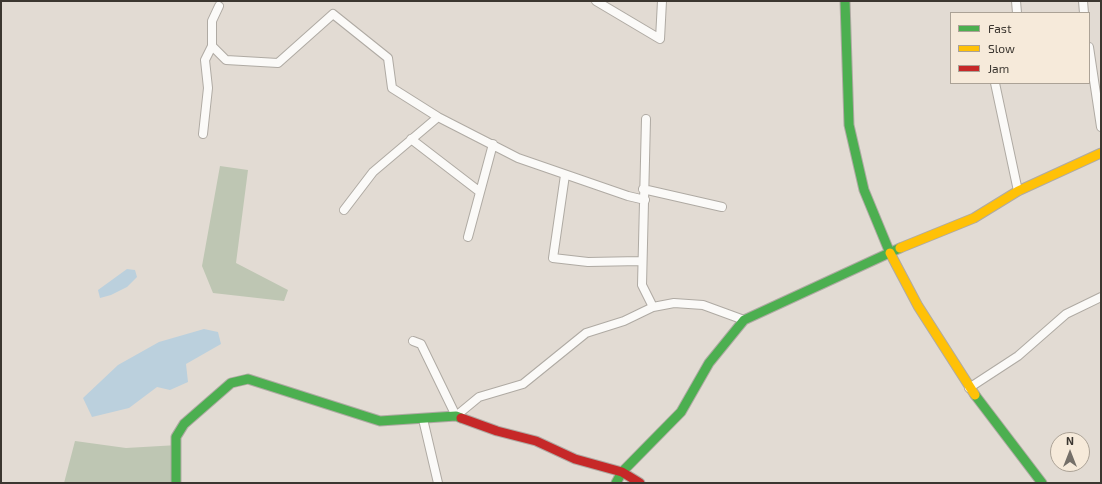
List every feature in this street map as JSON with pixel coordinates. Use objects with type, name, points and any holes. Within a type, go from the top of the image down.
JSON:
[{"type":"street","points":[[596,1],[660,38],[662,1]]},
{"type":"street","points":[[845,1],[849,125],[864,190],[889,252],[918,306],[969,388],[1039,482]]},
{"type":"street","points":[[1016,1],[1016,12]]},
{"type":"street","points":[[1083,1],[1084,12]]},
{"type":"street","points":[[203,134],[208,88],[205,60],[212,46],[212,21],[219,6]]},
{"type":"street","points":[[212,46],[226,60],[278,63],[333,14],[388,58],[392,88],[438,117],[518,158],[565,175],[645,200]]},
{"type":"street","points":[[1090,54],[1101,127]]},
{"type":"street","points":[[995,84],[1018,191]]},
{"type":"street","points":[[344,210],[373,172],[438,117]]},
{"type":"street","points":[[646,119],[643,189],[645,200],[641,261],[642,285],[653,307]]},
{"type":"street","points":[[411,139],[480,192]]},
{"type":"street","points":[[468,237],[493,144]]},
{"type":"street","points":[[616,483],[622,472],[681,412],[709,363],[744,320],[889,252],[974,218],[1018,191],[1101,153]]},
{"type":"street","points":[[565,175],[553,258],[588,262],[641,261]]},
{"type":"street","points":[[643,189],[722,207]]},
{"type":"street","points":[[969,388],[1018,356],[1066,314],[1101,297]]},
{"type":"street","points":[[456,416],[479,397],[523,384],[586,334],[624,321],[653,307],[674,303],[703,305],[744,320]]},
{"type":"street","points":[[413,341],[421,344],[456,416]]},
{"type":"street","points":[[176,483],[176,437],[184,424],[231,383],[248,379],[380,421],[456,416],[497,431],[536,441],[575,459],[622,472],[640,483]]},
{"type":"street","points":[[423,419],[438,483]]},
{"type":"green space","points":[[220,166],[248,170],[236,263],[288,290],[284,301],[213,293],[202,266]]},
{"type":"green space","points":[[75,441],[126,448],[178,445],[178,483],[64,483]]},
{"type":"water","points":[[127,269],[135,270],[137,277],[127,287],[111,295],[100,298],[98,290]]},
{"type":"water","points":[[204,329],[218,332],[221,344],[186,364],[188,382],[170,390],[157,387],[129,408],[92,417],[83,398],[118,365],[159,342]]},
{"type":"traffic: fast","points":[[845,1],[849,125],[864,190],[890,253]]},
{"type":"traffic: fast","points":[[616,483],[622,472],[681,412],[709,363],[744,320],[900,248]]},
{"type":"traffic: fast","points":[[176,483],[176,437],[184,424],[231,383],[248,379],[380,421],[456,416],[461,418]]},
{"type":"traffic: fast","points":[[975,395],[1042,483]]},
{"type":"traffic: slow","points":[[900,248],[974,218],[1018,191],[1101,153]]},
{"type":"traffic: slow","points":[[890,253],[918,306],[975,395]]},
{"type":"traffic: jam","points":[[461,418],[497,431],[536,441],[575,459],[622,472],[640,483]]}]
